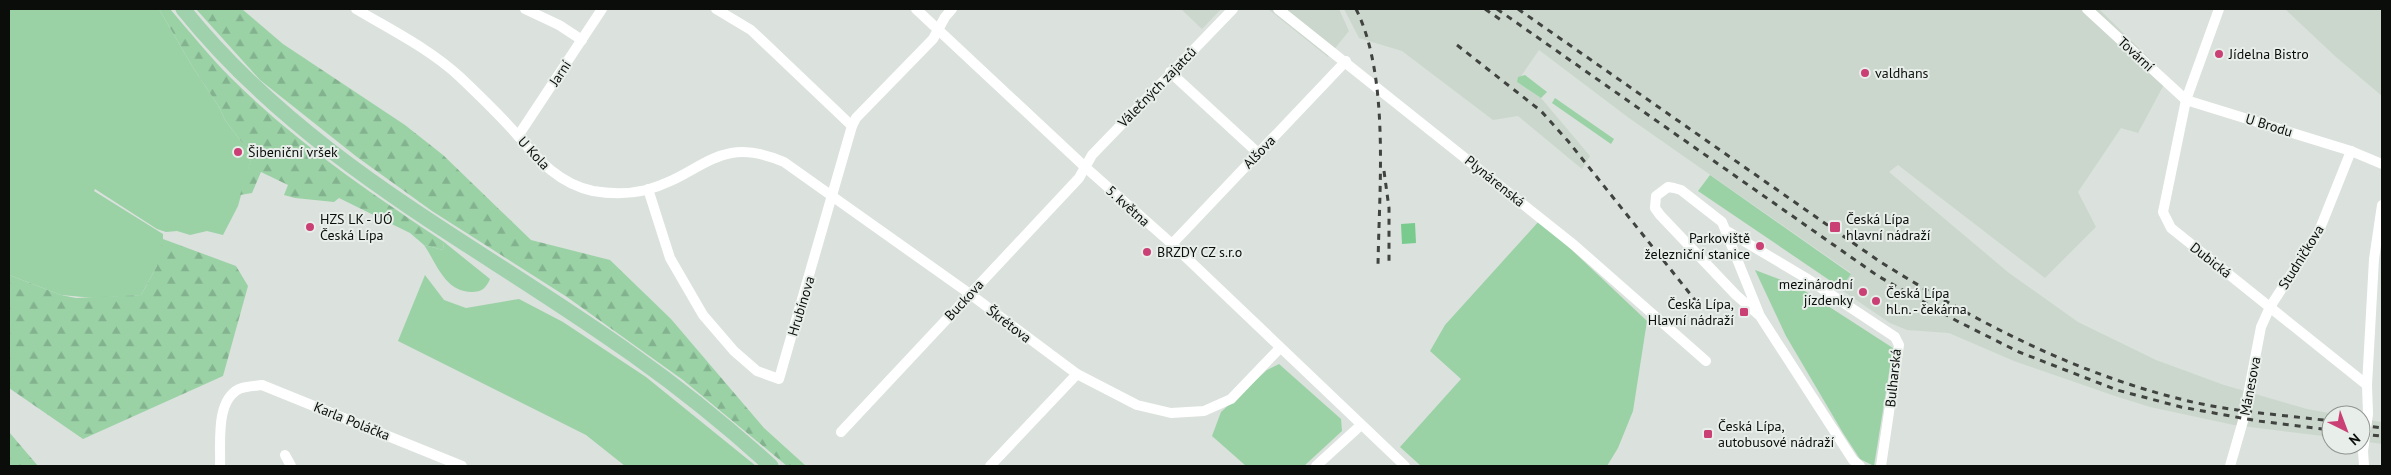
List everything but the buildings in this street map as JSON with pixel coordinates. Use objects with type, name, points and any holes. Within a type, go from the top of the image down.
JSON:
[{"type":"main road","points":[[183,9],[249,82],[320,145],[410,209],[632,354],[681,390],[771,466]]},
{"type":"street","name":"U Kola","points":[[356,9],[426,51],[460,76],[518,136],[533,155],[553,173],[572,184],[610,193],[648,189],[716,156],[744,152]]},
{"type":"street","points":[[525,9],[559,25],[582,40]]},
{"type":"street","name":"Jarní","points":[[518,136],[602,9]]},
{"type":"street","points":[[716,9],[751,30],[840,117],[852,126]]},
{"type":"street","name":"5. května","points":[[916,9],[1084,166],[1172,244],[1280,349],[1405,466]]},
{"type":"street","name":"Hrubínova","points":[[648,189],[670,258],[704,315],[734,351],[757,371],[779,379],[852,126],[856,118],[932,39],[952,9]]},
{"type":"street","name":"Válečných zajatců","points":[[1084,166],[1092,155],[1170,72],[1233,9]]},
{"type":"street","name":"Plynárenská","points":[[1278,9],[1346,61],[1574,245],[1706,361]]},
{"type":"street","name":"Tovární","points":[[2087,9],[2186,100]]},
{"type":"street","name":"Dubická","points":[[2219,9],[2186,100],[2163,212],[2171,228],[2367,386]]},
{"type":"street","name":"Alšova","points":[[1172,244],[1346,61]]},
{"type":"street","points":[[1170,72],[1258,153]]},
{"type":"street","name":"U Brodu","points":[[2186,100],[2351,150],[2382,164]]},
{"type":"street","name":"Studničkova","points":[[2270,307],[2319,231],[2351,150]]},
{"type":"street","name":"Škrétova","points":[[744,152],[768,155],[784,162],[832,199],[970,294],[1077,374],[1137,405],[1171,413],[1204,411],[1231,398],[1280,349]]},
{"type":"street","name":"Buckova","points":[[841,432],[1079,178],[1084,166]]},
{"type":"street","name":"Bulharská","points":[[1760,316],[1736,295],[1660,215],[1655,208],[1656,196],[1668,187],[1681,190],[1713,213],[1722,222],[1760,316],[1853,460],[1860,466]]},
{"type":"street","points":[[2364,466],[2363,451],[2368,414],[2367,386],[2374,259],[2382,205]]},
{"type":"street","name":"Bulharská","points":[[1727,231],[1806,278],[1895,337],[1899,345],[1881,466]]},
{"type":"street","name":"Mánesova","points":[[2230,466],[2243,421],[2261,327],[2270,307]]},
{"type":"street","points":[[990,466],[1077,374]]},
{"type":"street","name":"Karla Poláčka","points":[[220,466],[224,407],[233,393],[240,389],[262,385],[462,466]]},
{"type":"street","points":[[1316,466],[1362,425]]},
{"type":"street","points":[[285,455],[291,466]]},
{"type":"shaded area","points":[[1181,9],[1221,9],[1202,29]]},
{"type":"shaded area","points":[[1268,9],[1339,9],[1349,31],[1328,57]]},
{"type":"shaded area","points":[[1344,9],[2099,9],[2168,77],[2138,133],[2121,128],[2078,192],[2096,227],[2045,278],[1898,165],[1889,172],[2009,273],[2078,322],[2156,360],[2224,385],[2321,412],[2321,436],[2234,425],[2150,407],[2014,361],[1949,333],[1907,330],[1890,323],[1840,289],[1851,273],[1629,118],[1539,50],[1517,82],[1541,98],[1590,156],[1582,169],[1518,116],[1493,120],[1402,51],[1359,38]]},
{"type":"shaded area","points":[[2285,9],[2382,9],[2382,96],[2336,57]]},
{"type":"shaded area","points":[[1415,223],[1416,243],[1402,244],[1401,224]]},
{"type":"shaded area","points":[[2371,420],[2382,422],[2382,444],[2371,442]]},
{"type":"green space","points":[[9,9],[159,9],[225,120],[252,156],[238,206],[223,235],[207,231],[190,235],[177,231],[166,232],[157,229],[95,189],[94,191],[163,234],[163,255],[141,295],[94,298],[61,295],[9,275]]},
{"type":"green space","points":[[159,9],[170,9],[222,69],[280,123],[360,185],[444,242],[443,250],[424,245],[410,233],[339,198],[334,202],[284,195],[288,185],[261,172],[252,193],[240,195],[252,156],[225,120]]},
{"type":"green space","points":[[196,9],[242,9],[283,44],[405,125],[443,155],[531,240],[610,260],[671,319],[764,428],[806,466],[787,466],[683,380],[567,297],[432,211],[357,157],[260,80]]},
{"type":"green space","points":[[1525,75],[1547,92],[1541,98],[1517,82],[1518,77]]},
{"type":"green space","points":[[1555,98],[1614,139],[1611,144],[1552,103]]},
{"type":"green space","points":[[1710,175],[1851,274],[1841,288],[1698,191]]},
{"type":"green space","points":[[1540,220],[1647,321],[1633,411],[1618,448],[1607,466],[1421,466],[1400,447],[1461,379],[1430,351],[1445,325]]},
{"type":"green space","points":[[163,239],[236,266],[248,286],[223,376],[83,439],[9,388],[9,275],[61,295],[76,298],[141,295],[157,266]]},
{"type":"green space","points":[[444,242],[490,279],[483,289],[475,292],[463,291],[448,282],[443,276],[424,245],[443,250]]},
{"type":"green space","points":[[1755,270],[1797,286],[1893,348],[1874,466],[1860,459],[1843,433],[1786,336]]},
{"type":"green space","points":[[425,275],[444,300],[466,308],[519,299],[563,322],[646,377],[756,466],[625,466],[586,435],[398,341]]},
{"type":"green space","points":[[1279,364],[1341,419],[1342,431],[1304,466],[1246,466],[1212,436],[1221,412],[1267,370]]},
{"type":"green space","points":[[9,432],[38,466],[9,466]]},
{"type":"railway","points":[[1356,9],[1367,36],[1374,67],[1378,100],[1380,134],[1378,266]]},
{"type":"railway","points":[[1485,9],[1501,20]]},
{"type":"railway","points":[[1497,9],[1878,276],[1957,321],[2019,352],[2117,390],[2181,407],[2258,421],[2321,429]]},
{"type":"railway","points":[[1518,9],[1879,261],[1952,305],[1990,325],[2067,361],[2147,390],[2224,408],[2321,420]]},
{"type":"railway","points":[[1457,45],[1541,111],[1568,141],[1699,305]]},
{"type":"railway","points":[[1384,171],[1389,208],[1389,263]]},
{"type":"railway","points":[[2371,426],[2382,428]]},
{"type":"railway","points":[[2371,435],[2382,436]]},
{"type":"place","name":"Jídelna Bistro","points":[[2219,54]]},
{"type":"place","name":"valdhans","points":[[1865,73]]},
{"type":"place","name":"Šibeniční vršek","points":[[238,152]]},
{"type":"place","name":"HZS LK - UÓ Česká Lípa","points":[[310,227]]},
{"type":"place","name":"Česká Lípa hlavní nádraží","points":[[1835,227]]},
{"type":"place","name":"Parkoviště železniční stanice","points":[[1760,246]]},
{"type":"place","name":"BRZDY CZ s.r.o","points":[[1147,252]]},
{"type":"place","name":"mezinárodní jízdenky","points":[[1863,292]]},
{"type":"place","name":"Česká Lípa hl.n. - čekárna","points":[[1876,301]]},
{"type":"place","name":"Česká Lípa, Hlavní nádraží","points":[[1744,312]]},
{"type":"place","name":"Česká Lípa, autobusové nádraží","points":[[1708,434]]}]
